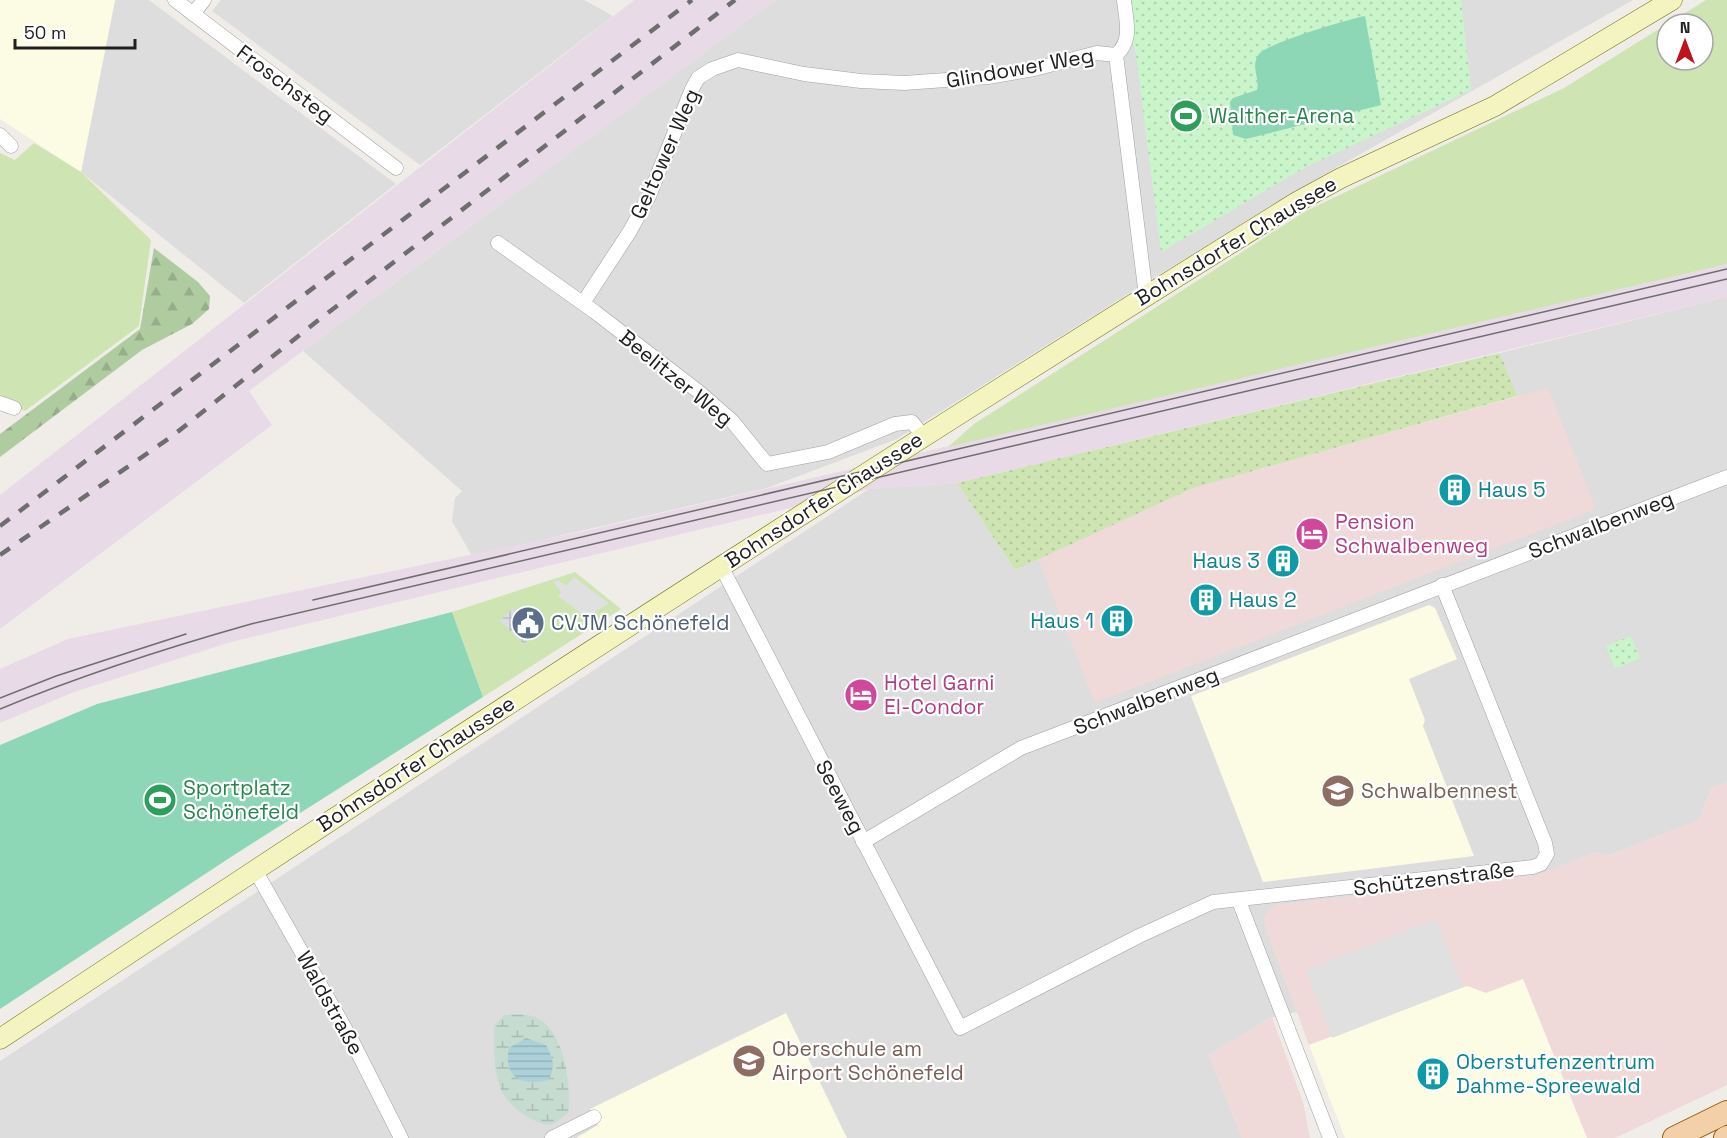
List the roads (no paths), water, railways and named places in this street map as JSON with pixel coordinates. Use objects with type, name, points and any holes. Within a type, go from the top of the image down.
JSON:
[{"type":"main road","points":[[1674,1138],[1727,1112]]},
{"type":"street","name":"Froschsteg","points":[[175,0],[396,168]]},
{"type":"street","points":[[193,14],[204,0]]},
{"type":"street","name":"Glindower Weg","points":[[712,69],[738,60],[804,74],[861,81],[949,81],[1034,69],[1097,53],[1116,55],[1124,48],[1128,35],[1124,0]]},
{"type":"street","name":"Bohnsdorfer Chaussee","points":[[0,1039],[474,725],[923,436],[1297,202],[1341,178],[1496,106],[1672,0]]},
{"type":"street","name":"Glindower Weg","points":[[1116,55],[1146,296]]},
{"type":"street","name":"Geltower Weg","points":[[582,303],[630,231],[649,196],[698,78],[712,69]]},
{"type":"street","points":[[0,135],[11,146]]},
{"type":"street","name":"Beelitzer Weg","points":[[498,243],[582,303],[699,392],[732,421],[767,464],[828,452],[895,424],[912,422],[923,436]]},
{"type":"street","points":[[0,403],[14,408]]},
{"type":"street","name":"Schwalbenweg","points":[[863,842],[1021,748],[1727,477]]},
{"type":"street","name":"Seeweg","points":[[721,566],[960,1028]]},
{"type":"street","name":"Schützenstraße","points":[[960,1028],[1187,912],[1213,902],[1239,901],[1533,867],[1541,864],[1547,854],[1545,843],[1442,585]]},
{"type":"street","name":"Waldstraße","points":[[255,870],[351,1039],[401,1138]]},
{"type":"street","points":[[1239,901],[1330,1138]]},
{"type":"street","points":[[552,1138],[594,1117]]},
{"type":"water","points":[[526,1038],[546,1045],[553,1063],[548,1080],[522,1081],[512,1073],[508,1058],[509,1048]]},
{"type":"tram line","points":[[313,600],[1727,269]]},
{"type":"tram line","points":[[0,709],[124,663],[251,624],[1727,279]]},
{"type":"tram line","points":[[0,698],[56,676],[186,634]]},
{"type":"railway","points":[[0,526],[692,0]]},
{"type":"railway","points":[[0,555],[171,437],[316,322],[735,0]]},
{"type":"place","name":"Walther-Arena","points":[[1186,116]]},
{"type":"place","name":"Haus 5","points":[[1455,490]]},
{"type":"place","name":"Pension Schwalbenweg","points":[[1312,534]]},
{"type":"place","name":"Haus 3","points":[[1283,561]]},
{"type":"place","name":"Haus 2","points":[[1206,600]]},
{"type":"place","name":"Haus 1","points":[[1117,621]]},
{"type":"place","name":"CVJM Schönefeld","points":[[528,623]]},
{"type":"place","name":"Hotel Garni El-Condor","points":[[861,695]]},
{"type":"place","name":"Schwalbennest","points":[[1338,791]]},
{"type":"place","name":"Sportplatz Schönefeld","points":[[160,800]]},
{"type":"place","name":"Oberschule am Airport Schönefeld","points":[[749,1061]]},
{"type":"place","name":"Oberstufenzentrum Dahme-Spreewald","points":[[1433,1074]]}]
